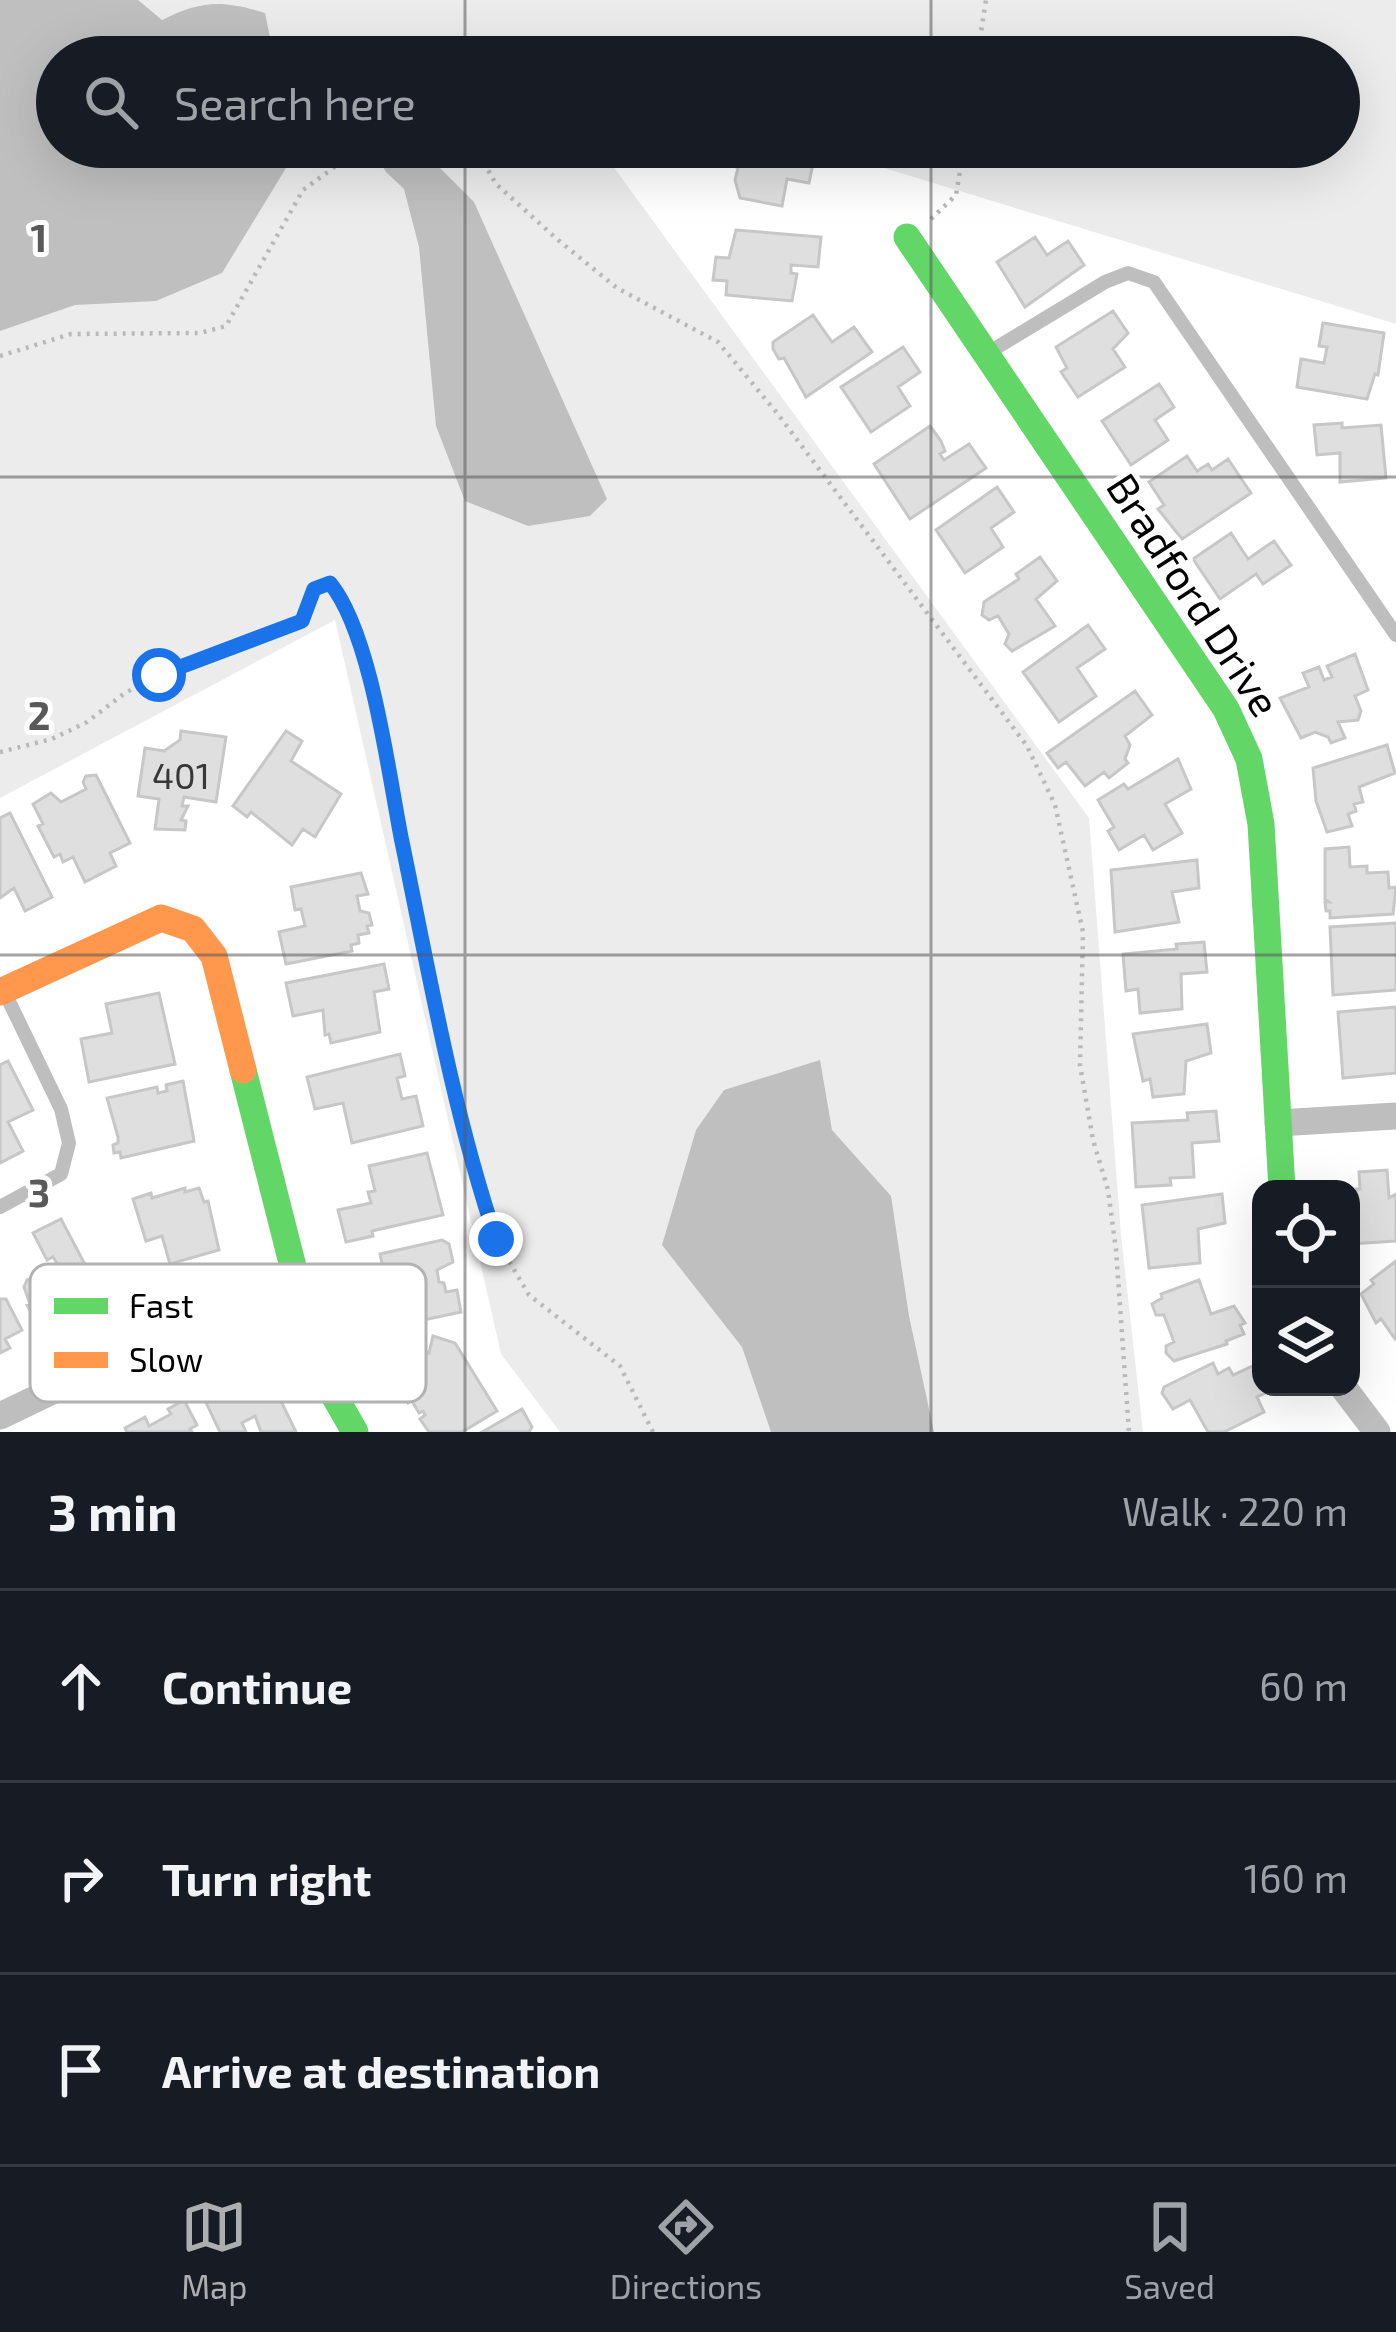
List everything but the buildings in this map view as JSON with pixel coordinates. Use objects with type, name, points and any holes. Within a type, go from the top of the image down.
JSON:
[{"type":"street","name":"Bradford Drive","points":[[907,237],[1226,709],[1249,759],[1261,824],[1281,1180]]},
{"type":"street","points":[[2,991],[161,918],[194,928],[214,956],[291,1264]]},
{"type":"street","points":[[1278,1124],[1396,1116]]},
{"type":"street","points":[[1350,1396],[1377,1432]]},
{"type":"street","points":[[0,1416],[30,1402]]},
{"type":"street","points":[[338,1402],[355,1432]]},
{"type":"lane","points":[[986,354],[1105,282],[1128,273],[1154,282],[1396,635]]},
{"type":"lane","points":[[0,1207],[61,1174],[69,1143],[61,1109],[2,991]]},
{"type":"path","points":[[980,36],[986,0]]},
{"type":"path","points":[[0,356],[71,334],[200,333],[226,326],[303,190],[333,168]]},
{"type":"path","points":[[487,168],[496,184],[617,288],[718,342],[777,413],[1027,746],[1054,805],[1083,932],[1080,1065],[1093,1140],[1108,1190],[1129,1432]]},
{"type":"path","points":[[907,237],[946,208],[956,195],[960,168]]},
{"type":"path","points":[[0,752],[52,739],[159,675],[302,621],[314,589],[330,583],[346,602],[380,723],[449,1078],[496,1239],[529,1295],[620,1366],[653,1432]]},
{"type":"shaded area","points":[[0,0],[1396,0],[1396,324],[884,168],[1360,168],[1360,36],[36,36],[36,168],[614,168],[1089,818],[1121,1235],[1143,1432],[560,1432],[501,1354],[335,620],[0,798]]},
{"type":"shaded area","points":[[0,0],[138,0],[162,20],[213,4],[265,13],[270,36],[36,36],[36,168],[286,168],[222,273],[156,301],[75,305],[0,331]]},
{"type":"shaded area","points":[[384,168],[440,168],[474,202],[607,499],[590,516],[528,526],[465,501],[436,426],[419,247],[404,189]]},
{"type":"shaded area","points":[[820,1060],[832,1130],[891,1196],[909,1316],[934,1432],[771,1432],[742,1347],[662,1245],[696,1130],[724,1090]]},
{"type":"traffic: fast","points":[[907,237],[1226,709],[1249,759],[1261,824],[1281,1180]]},
{"type":"traffic: fast","points":[[243,1070],[292,1264]]},
{"type":"traffic: fast","points":[[338,1402],[355,1432]]},
{"type":"traffic: slow","points":[[0,992],[161,918],[193,929],[214,956],[243,1070]]},
{"type":"route","points":[[159,675],[302,621],[314,589],[330,583],[346,602],[380,723],[449,1078],[496,1239]]}]
